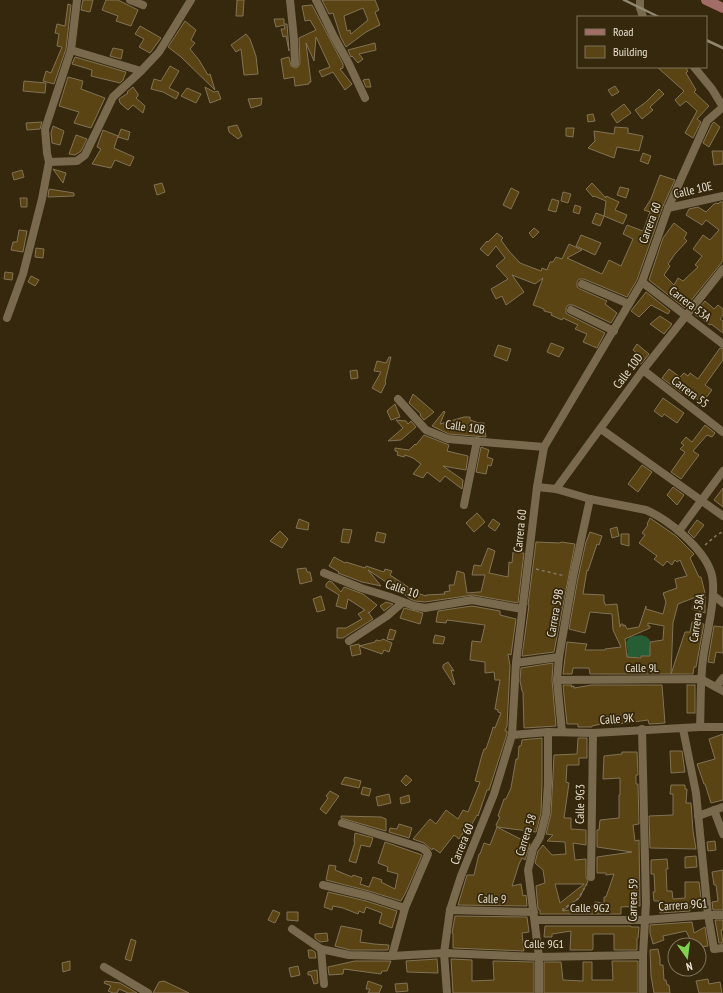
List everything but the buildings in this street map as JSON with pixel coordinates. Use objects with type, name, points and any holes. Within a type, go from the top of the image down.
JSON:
[{"type":"main road","points":[[706,0],[723,8]]},
{"type":"street","points":[[7,318],[23,274],[42,199],[49,162],[45,129],[71,50],[77,0]]},
{"type":"street","points":[[130,0],[143,5]]},
{"type":"street","points":[[49,162],[77,160],[85,155],[113,97],[159,52],[191,0]]},
{"type":"street","points":[[290,0],[295,63]]},
{"type":"street","points":[[316,0],[366,98]]},
{"type":"street","points":[[640,0],[640,8],[643,16]]},
{"type":"street","points":[[71,50],[141,71]]},
{"type":"street","points":[[695,68],[723,107]]},
{"type":"street","name":"Carrera 60","points":[[447,993],[444,953],[450,910],[461,876],[494,794],[512,735],[516,663],[522,609],[537,487],[544,447],[642,282],[668,208],[707,121],[723,107]]},
{"type":"street","name":"Calle 10E","points":[[668,208],[723,196]]},
{"type":"street","name":"Calle 10D","points":[[556,489],[643,370],[723,269]]},
{"type":"street","name":"Carrera 53A","points":[[642,282],[723,344]]},
{"type":"street","points":[[582,284],[629,304]]},
{"type":"street","points":[[571,310],[614,331]]},
{"type":"street","name":"Carrera 55","points":[[643,370],[723,432]]},
{"type":"street","name":"Calle 10B","points":[[398,399],[426,430],[448,439],[544,447]]},
{"type":"street","points":[[601,429],[723,516]]},
{"type":"street","points":[[464,504],[477,441]]},
{"type":"street","points":[[679,531],[723,471]]},
{"type":"street","name":"Carrera 58A","points":[[537,487],[556,489],[590,499],[646,510],[654,513],[679,531],[699,550],[711,572],[713,595],[701,679],[700,727]]},
{"type":"street","name":"Carrera 59B","points":[[562,732],[558,680],[560,657],[573,577],[590,499]]},
{"type":"street","name":"Calle 10","points":[[324,573],[362,588],[424,608],[472,600],[522,609]]},
{"type":"street","points":[[713,595],[723,602]]},
{"type":"street","points":[[349,641],[387,616],[403,602]]},
{"type":"street","points":[[516,663],[560,657]]},
{"type":"street","points":[[719,689],[723,678]]},
{"type":"street","name":"Calle 9L","points":[[558,680],[701,679],[719,689]]},
{"type":"street","name":"Calle 9K","points":[[512,735],[548,732],[593,733],[642,729],[723,727]]},
{"type":"street","points":[[683,728],[696,793],[708,915],[719,948]]},
{"type":"street","name":"Carrera 59","points":[[642,729],[646,903],[643,955],[643,993]]},
{"type":"street","name":"Carrera 58","points":[[538,993],[539,957],[528,870],[533,849],[540,837],[546,814],[548,783],[548,732]]},
{"type":"street","name":"Calle 9G3","points":[[591,877],[593,733]]},
{"type":"street","points":[[698,816],[723,807]]},
{"type":"street","points":[[714,810],[723,834]]},
{"type":"street","points":[[342,823],[426,851],[428,854],[405,908],[392,956]]},
{"type":"street","points":[[323,885],[368,896],[405,908]]},
{"type":"street","name":"Calle 9","points":[[450,910],[534,916]]},
{"type":"street","name":"Carrera 9G1","points":[[645,920],[723,915]]},
{"type":"street","name":"Calle 9G2","points":[[534,916],[563,920],[645,920]]},
{"type":"street","points":[[292,929],[321,949],[324,984]]},
{"type":"street","name":"Calle 9G1","points":[[321,949],[349,955],[392,956],[444,953],[539,957],[643,955]]},
{"type":"street","points":[[104,967],[148,993]]},
{"type":"path","points":[[699,550],[718,534],[723,532]]},
{"type":"path","points":[[528,568],[573,577]]},
{"type":"path","points":[[563,920],[563,909],[578,900],[583,894],[591,877]]},
{"type":"green space","points":[[641,635],[650,640],[649,647],[652,649],[654,655],[630,657],[628,665],[617,653],[628,653],[626,642],[630,637]]},
{"type":"railway","points":[[624,0],[657,16]]},
{"type":"railway","points":[[707,40],[723,48]]}]
